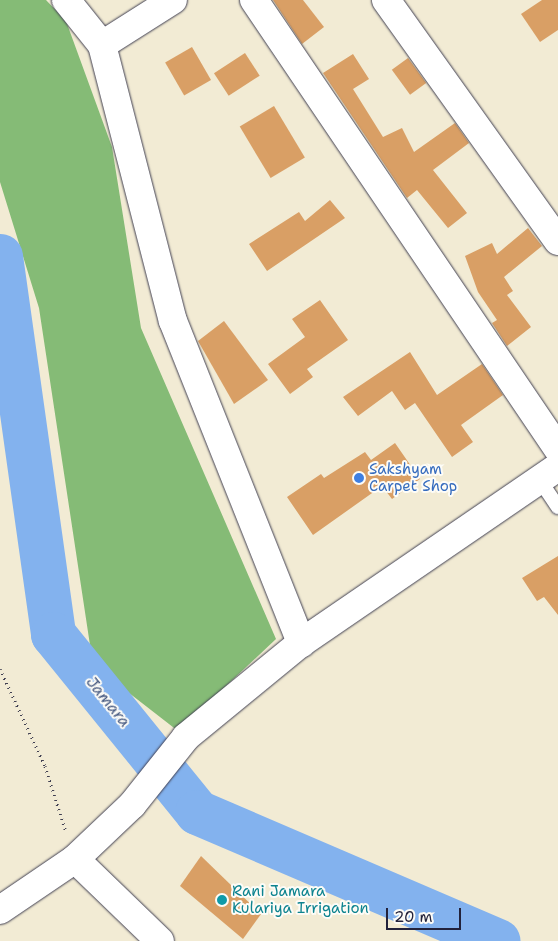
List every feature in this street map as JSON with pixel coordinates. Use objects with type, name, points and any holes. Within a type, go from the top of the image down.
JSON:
[{"type":"street","points":[[66,0],[102,45],[173,321],[267,566],[301,643]]},
{"type":"street","points":[[102,45],[173,0]]},
{"type":"street","points":[[254,0],[558,449]]},
{"type":"street","points":[[386,0],[558,241]]},
{"type":"street","points":[[0,910],[75,859],[132,805],[186,737],[301,643],[549,473]]},
{"type":"street","points":[[75,859],[160,941]]},
{"type":"lane","points":[[549,473],[558,506]]},
{"type":"path","points":[[0,669],[45,766],[75,859]]},
{"type":"green space","points":[[0,0],[46,0],[66,21],[112,147],[141,328],[276,639],[178,731],[93,665],[39,308],[0,182]]},
{"type":"building","points":[[273,0],[303,0],[324,27],[302,44]]},
{"type":"building","points":[[542,0],[558,0],[558,30],[540,42],[521,14]]},
{"type":"building","points":[[192,47],[211,80],[184,95],[165,62]]},
{"type":"building","points":[[245,53],[260,76],[229,96],[214,73]]},
{"type":"building","points":[[353,54],[369,79],[353,89],[383,137],[402,128],[414,152],[455,123],[469,143],[433,170],[467,213],[448,228],[417,190],[407,198],[323,73]]},
{"type":"building","points":[[408,58],[426,83],[410,95],[392,70]]},
{"type":"building","points":[[274,106],[305,157],[271,178],[240,127]]},
{"type":"building","points":[[330,200],[345,218],[267,271],[249,244],[299,212],[305,221]]},
{"type":"building","points":[[528,228],[542,246],[504,277],[513,291],[507,295],[531,327],[507,346],[492,323],[497,320],[478,292],[465,256],[492,243],[497,254]]},
{"type":"building","points":[[320,300],[348,340],[307,369],[313,377],[290,394],[268,364],[305,337],[292,319]]},
{"type":"building","points":[[224,321],[268,380],[234,404],[198,341]]},
{"type":"building","points":[[410,352],[437,395],[482,364],[503,395],[461,425],[473,442],[452,457],[415,403],[405,410],[392,391],[358,416],[343,397]]},
{"type":"building","points":[[395,443],[420,479],[392,499],[382,486],[313,535],[287,497],[321,474],[324,478],[365,452],[371,460]]},
{"type":"building","points":[[558,556],[558,615],[544,597],[537,601],[522,578]]},
{"type":"building","name":"Rani Jamara Kulariya Irrigation","points":[[201,856],[261,914],[243,939],[180,886]]},
{"type":"waterway","name":"Jamara","points":[[0,256],[53,634],[197,812],[498,941]]},
{"type":"place","name":"Sakshyam Carpet Shop","points":[[359,478]]},
{"type":"place","name":"Rani Jamara Kulariya Irrigation","points":[[222,900]]}]
